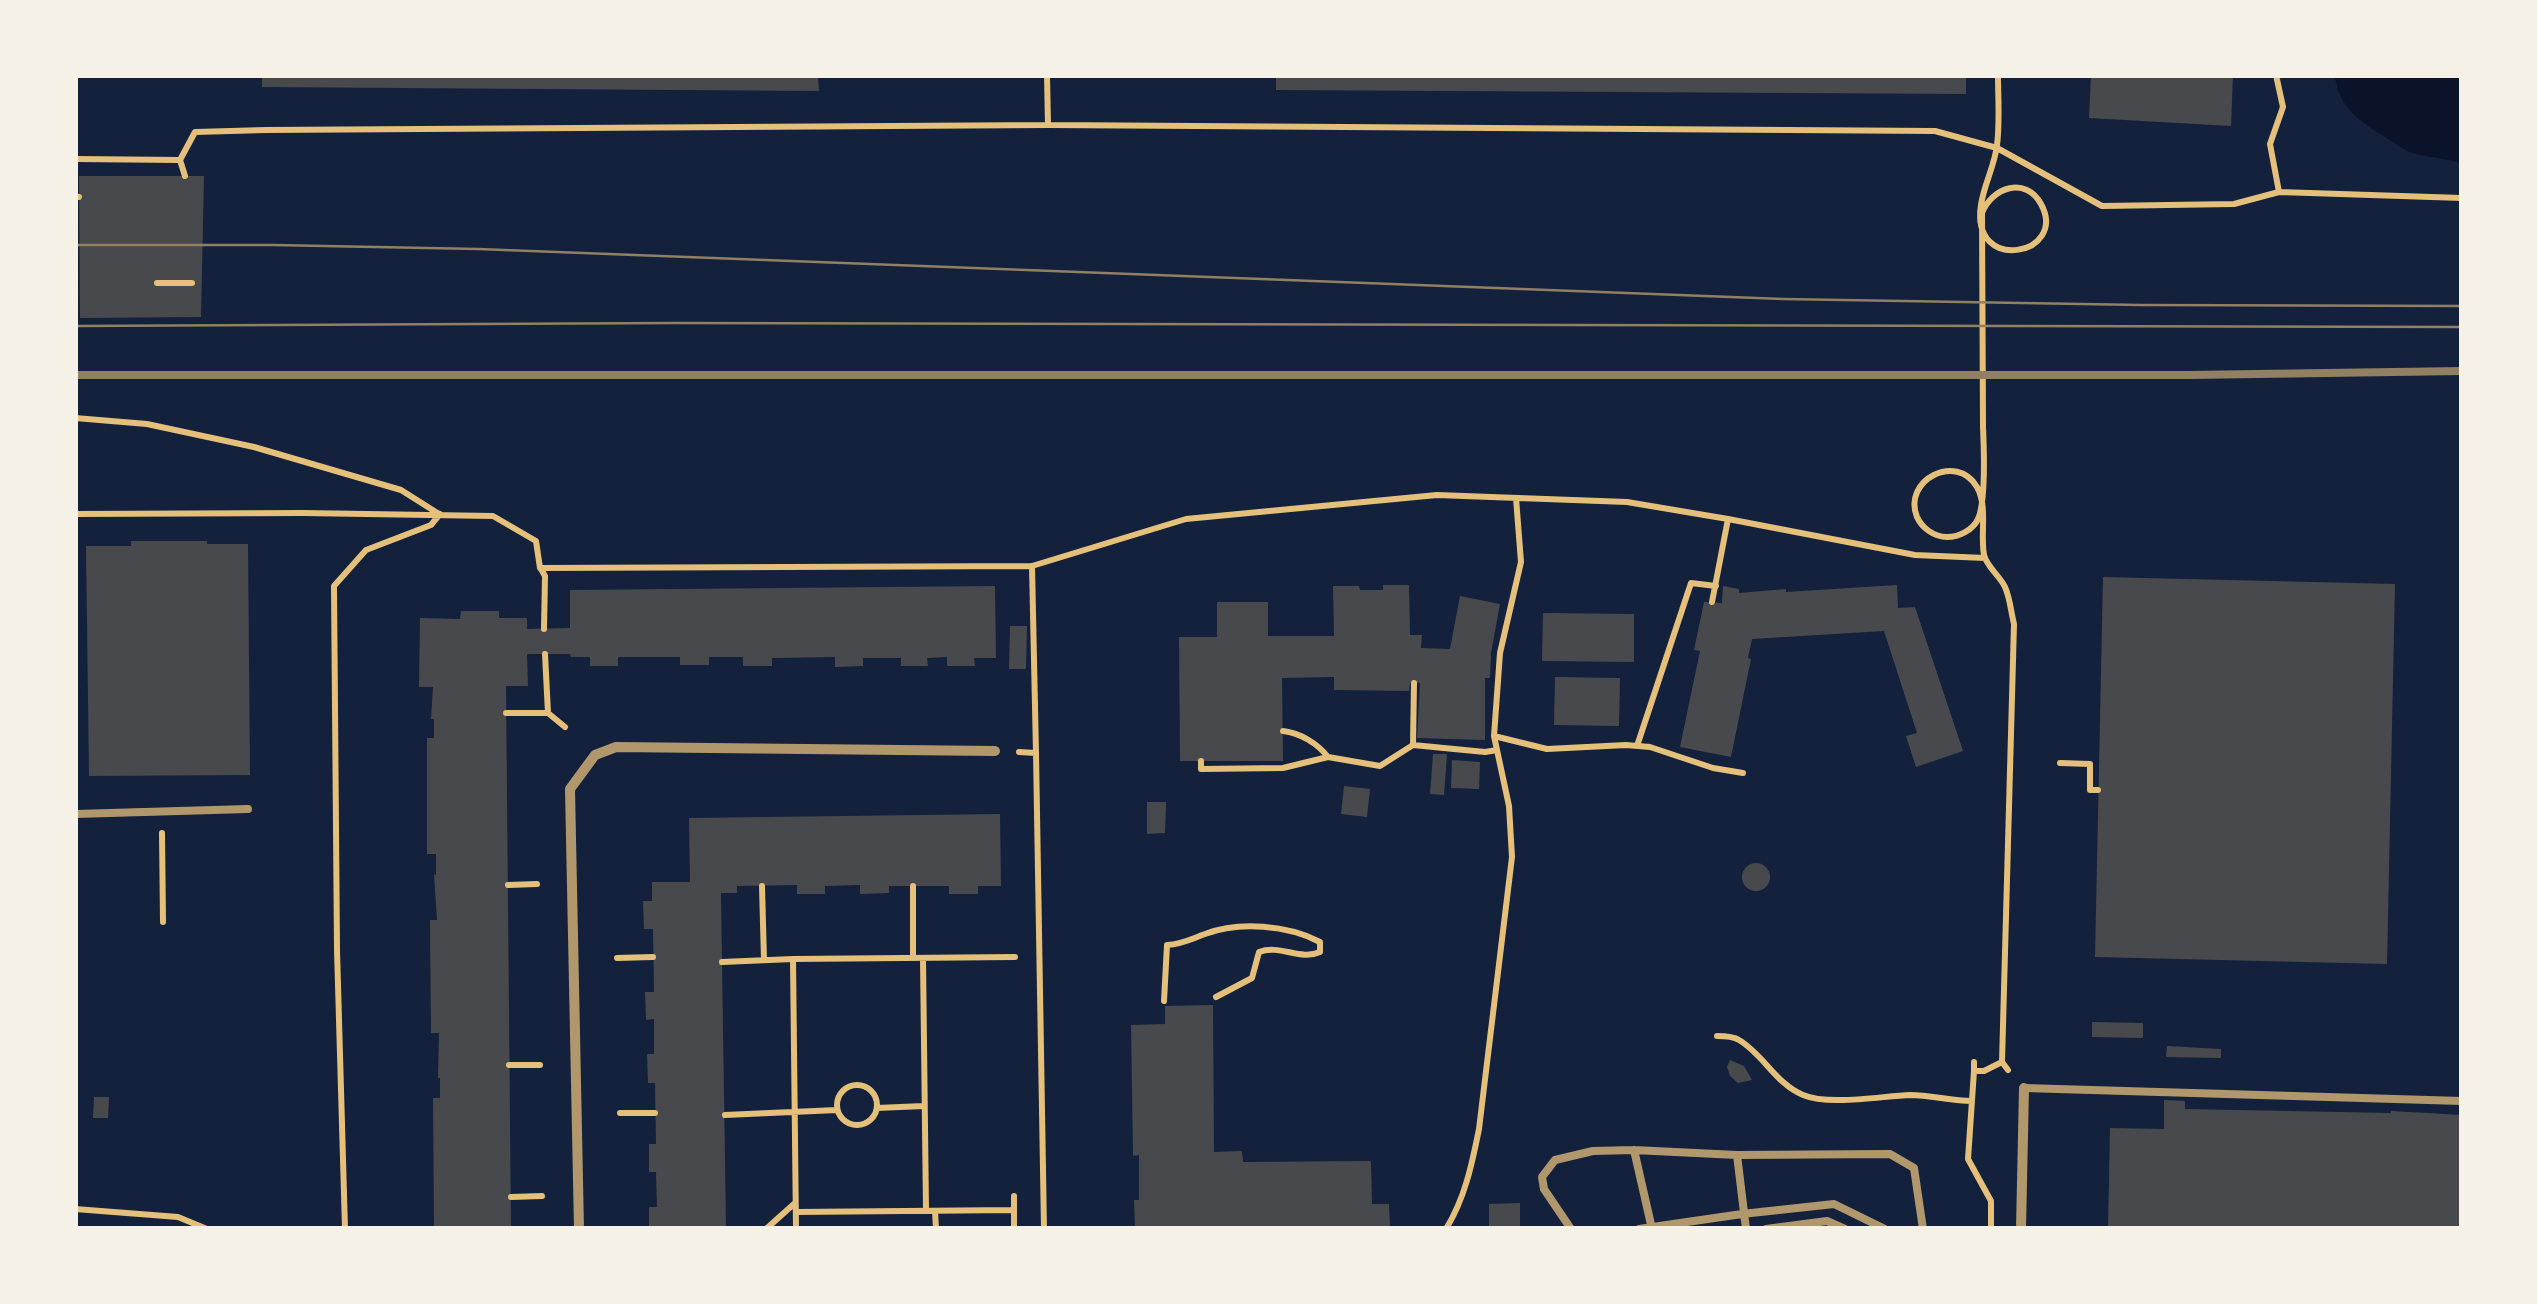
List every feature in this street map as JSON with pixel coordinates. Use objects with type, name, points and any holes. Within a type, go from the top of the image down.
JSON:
[{"type":"street","points":[[579,1229],[570,789],[595,755],[616,746],[995,751]]},
{"type":"street","points":[[2021,1229],[2024,1088]]},
{"type":"lane","points":[[75,814],[248,810]]},
{"type":"lane","points":[[2024,1088],[2462,1101]]},
{"type":"lane","points":[[1634,1150],[1652,1228]]},
{"type":"lane","points":[[1571,1229],[1544,1189],[1542,1177],[1555,1160],[1593,1151],[1634,1150],[1890,1154],[1914,1168],[1923,1229]]},
{"type":"lane","points":[[1737,1154],[1746,1229]]},
{"type":"lane","points":[[1640,1229],[1834,1204],[1885,1229]]},
{"type":"lane","points":[[1766,1229],[1828,1221],[1845,1229]]},
{"type":"path","points":[[1047,75],[1048,125]]},
{"type":"path","points":[[1998,75],[1997,148],[1980,212],[1985,236],[2006,251],[2021,251],[2040,238],[2046,220],[2039,200],[2016,188],[1991,196],[1982,213],[1984,449],[1982,500],[1979,518],[1961,535],[1948,538],[1937,536],[1922,525],[1914,507],[1916,493],[1925,480],[1938,472],[1965,475],[1977,488],[1984,518],[1984,558],[2005,588],[2014,624],[2002,1062],[2024,1088]]},
{"type":"path","points":[[2276,75],[2283,107],[2270,144],[2279,192]]},
{"type":"path","points":[[185,176],[180,160],[195,132],[1048,125],[1935,131],[1997,148],[2102,206],[2234,204],[2279,192],[2462,198]]},
{"type":"path","points":[[75,159],[180,160]]},
{"type":"path","points":[[157,283],[192,284]]},
{"type":"path","points":[[75,418],[147,424],[254,447],[401,490],[440,514]]},
{"type":"path","points":[[540,568],[1032,566],[1186,519],[1437,495],[1627,502],[1915,555],[1984,558]]},
{"type":"path","points":[[1446,1229],[1458,1211],[1479,1129],[1512,857],[1508,806],[1494,736],[1495,667],[1521,562],[1516,498]]},
{"type":"path","points":[[75,514],[493,516],[536,541],[545,576],[544,628]]},
{"type":"path","points":[[345,1229],[337,950],[334,586],[366,550],[431,525],[440,514]]},
{"type":"path","points":[[1712,602],[1728,519]]},
{"type":"path","points":[[1032,566],[1044,1229]]},
{"type":"path","points":[[1638,746],[1690,583],[1716,586]]},
{"type":"path","points":[[545,654],[548,713]]},
{"type":"path","points":[[1414,683],[1414,745]]},
{"type":"path","points":[[506,713],[548,713],[565,727]]},
{"type":"path","points":[[1283,731],[1294,732],[1319,746],[1328,757]]},
{"type":"path","points":[[1494,736],[1547,749],[1638,746],[1743,773]]},
{"type":"path","points":[[1201,761],[1201,768],[1283,768],[1328,757],[1380,766],[1414,745],[1497,750]]},
{"type":"path","points":[[995,751],[1036,752]]},
{"type":"path","points":[[2060,763],[2090,764],[2090,790],[2098,790]]},
{"type":"path","points":[[162,812],[163,922]]},
{"type":"path","points":[[508,885],[537,884]]},
{"type":"path","points":[[762,886],[764,960]]},
{"type":"path","points":[[913,886],[913,958]]},
{"type":"path","points":[[1164,1001],[1167,945],[1186,944],[1206,934],[1234,928],[1302,932],[1320,942],[1320,952],[1310,957],[1279,950],[1259,952],[1252,978],[1216,997]]},
{"type":"path","points":[[616,958],[653,957]]},
{"type":"path","points":[[722,962],[1014,957]]},
{"type":"path","points":[[923,958],[924,1106],[930,1210],[936,1229]]},
{"type":"path","points":[[793,960],[796,1229]]},
{"type":"path","points":[[1717,1036],[1736,1037],[1782,1081],[1803,1095],[1869,1099],[1912,1095],[1972,1101]]},
{"type":"path","points":[[1974,1062],[1968,1159],[1991,1202],[1990,1229]]},
{"type":"path","points":[[1974,1071],[1984,1071],[2002,1062]]},
{"type":"path","points":[[510,1065],[540,1065]]},
{"type":"path","points":[[860,1085],[873,1092],[878,1108],[869,1122],[861,1124],[846,1122],[836,1110],[840,1094],[860,1085]]},
{"type":"path","points":[[878,1108],[924,1106]]},
{"type":"path","points":[[724,1115],[836,1110]]},
{"type":"path","points":[[620,1113],[655,1112]]},
{"type":"path","points":[[511,1196],[542,1196]]},
{"type":"path","points":[[1014,1196],[1014,1229]]},
{"type":"path","points":[[766,1229],[796,1202]]},
{"type":"path","points":[[75,1209],[178,1217],[207,1229]]},
{"type":"path","points":[[796,1212],[1014,1210]]},
{"type":"water","points":[[2335,75],[2462,75],[2462,164],[2409,152],[2369,127],[2340,96]]},
{"type":"building","points":[[262,75],[818,75],[819,91],[262,87]]},
{"type":"building","points":[[1276,75],[1966,75],[1966,94],[1276,90]]},
{"type":"building","points":[[2091,75],[2233,75],[2231,126],[2089,118]]},
{"type":"building","points":[[79,176],[204,176],[201,317],[80,318]]},
{"type":"building","points":[[131,541],[248,544],[250,775],[89,776],[86,546],[131,546]]},
{"type":"building","points":[[2103,577],[2395,584],[2387,964],[2095,957]]},
{"type":"building","points":[[1383,585],[1409,585],[1410,635],[1422,635],[1421,648],[1450,649],[1460,596],[1500,604],[1490,678],[1485,678],[1485,740],[1417,738],[1420,683],[1410,683],[1409,691],[1334,690],[1334,677],[1282,678],[1283,761],[1180,761],[1179,637],[1217,637],[1217,602],[1268,602],[1268,636],[1334,636],[1333,586],[1383,590]]},
{"type":"building","points":[[1897,585],[1898,608],[1915,607],[1963,751],[1916,767],[1906,736],[1917,733],[1884,631],[1752,639],[1731,757],[1680,747],[1700,651],[1694,650],[1704,602],[1722,603],[1723,586],[1739,589],[1739,593]]},
{"type":"building","points":[[995,586],[996,658],[974,658],[975,666],[947,666],[947,657],[927,658],[928,666],[901,666],[901,658],[863,658],[863,666],[835,667],[835,657],[772,658],[772,666],[743,666],[743,657],[709,657],[709,665],[680,665],[680,657],[618,657],[618,666],[590,666],[590,657],[527,654],[528,686],[506,686],[511,1229],[434,1229],[433,1098],[440,1098],[440,1078],[439,1033],[431,1033],[430,920],[437,920],[436,854],[427,854],[427,738],[434,738],[434,719],[433,687],[419,687],[420,618],[460,619],[461,611],[499,611],[499,618],[527,618],[527,629],[570,628],[570,590]]},
{"type":"building","points":[[1543,613],[1634,614],[1634,662],[1542,661]]},
{"type":"building","points":[[1010,626],[1027,626],[1026,669],[1009,669]]},
{"type":"building","points":[[1555,677],[1620,678],[1619,726],[1554,725]]},
{"type":"building","points":[[1433,754],[1447,754],[1444,795],[1430,794]]},
{"type":"building","points":[[1452,760],[1480,762],[1479,789],[1451,788]]},
{"type":"building","points":[[1344,786],[1370,789],[1367,817],[1341,814]]},
{"type":"building","points":[[1147,802],[1166,802],[1165,833],[1147,834]]},
{"type":"building","points":[[1000,814],[1001,886],[978,886],[978,894],[949,894],[949,886],[889,886],[889,893],[860,894],[860,885],[825,886],[825,894],[797,894],[797,885],[737,886],[737,893],[721,893],[726,1229],[649,1229],[649,1207],[657,1207],[656,1172],[649,1172],[649,1144],[656,1144],[655,1083],[648,1083],[647,1054],[654,1054],[654,1019],[646,1020],[645,992],[654,992],[653,929],[644,929],[643,901],[652,901],[652,882],[690,882],[689,818]]},
{"type":"building","points":[[1756,863],[1766,867],[1770,877],[1766,887],[1756,891],[1746,887],[1742,877],[1746,867]]},
{"type":"building","points":[[1213,1005],[1214,1152],[1242,1151],[1243,1162],[1371,1161],[1372,1204],[1389,1204],[1390,1229],[1135,1229],[1139,1155],[1133,1156],[1131,1025],[1165,1024],[1165,1006]]},
{"type":"building","points":[[2092,1022],[2143,1023],[2143,1038],[2092,1037]]},
{"type":"building","points":[[2167,1046],[2221,1049],[2221,1058],[2166,1057]]},
{"type":"building","points":[[1730,1060],[1744,1066],[1752,1080],[1738,1083],[1730,1076]]},
{"type":"building","points":[[94,1097],[109,1097],[108,1118],[93,1118]]},
{"type":"building","points":[[2164,1100],[2185,1101],[2185,1109],[2462,1115],[2462,1229],[2108,1229],[2110,1128],[2164,1129]]},
{"type":"building","points":[[1520,1203],[1520,1229],[1489,1229],[1489,1204]]},
{"type":"tram line","points":[[75,245],[478,249],[1783,299],[2462,306]]},
{"type":"tram line","points":[[75,326],[675,323],[2462,327]]},
{"type":"railway","points":[[75,375],[2189,375],[2462,371]]}]
